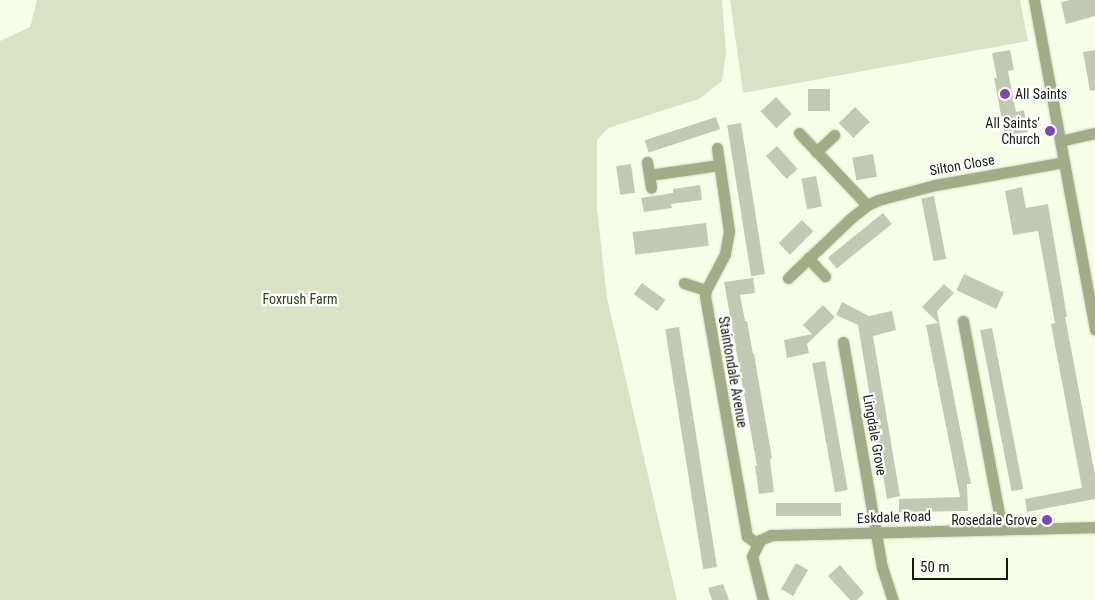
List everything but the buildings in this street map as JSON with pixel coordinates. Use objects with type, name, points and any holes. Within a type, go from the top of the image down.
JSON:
[{"type":"street","points":[[1034,0],[1095,329]]},
{"type":"street","points":[[1060,141],[1095,133]]},
{"type":"street","points":[[799,134],[866,205]]},
{"type":"street","points":[[816,152],[834,135]]},
{"type":"street","points":[[684,283],[706,290],[725,254],[729,230],[717,148]]},
{"type":"street","points":[[647,162],[652,188]]},
{"type":"street","name":"Silton Close","points":[[788,278],[866,205],[900,192],[1064,162]]},
{"type":"street","points":[[649,175],[719,165]]},
{"type":"street","points":[[808,258],[825,276]]},
{"type":"street","name":"Staintondale Avenue","points":[[706,290],[706,303],[747,536],[757,544]]},
{"type":"street","points":[[963,321],[1002,529]]},
{"type":"street","name":"Lingdale Grove","points":[[843,342],[886,585],[893,600]]},
{"type":"street","name":"Eskdale Road","points":[[757,544],[771,536],[1095,527]]},
{"type":"street","points":[[757,544],[752,556],[752,562],[763,600]]},
{"type":"green space","name":"Foxrush Farm","points":[[37,0],[722,0],[726,53],[722,81],[699,99],[608,128],[597,140],[597,208],[607,298],[677,600],[0,600],[0,41],[30,27]]},
{"type":"green space","points":[[730,0],[1020,0],[1028,41],[743,93]]},
{"type":"place","name":"All Saints","points":[[1005,94]]},
{"type":"place","name":"All Saints' Church","points":[[1050,131]]},
{"type":"place","name":"Rosedale Grove","points":[[1047,520]]}]
